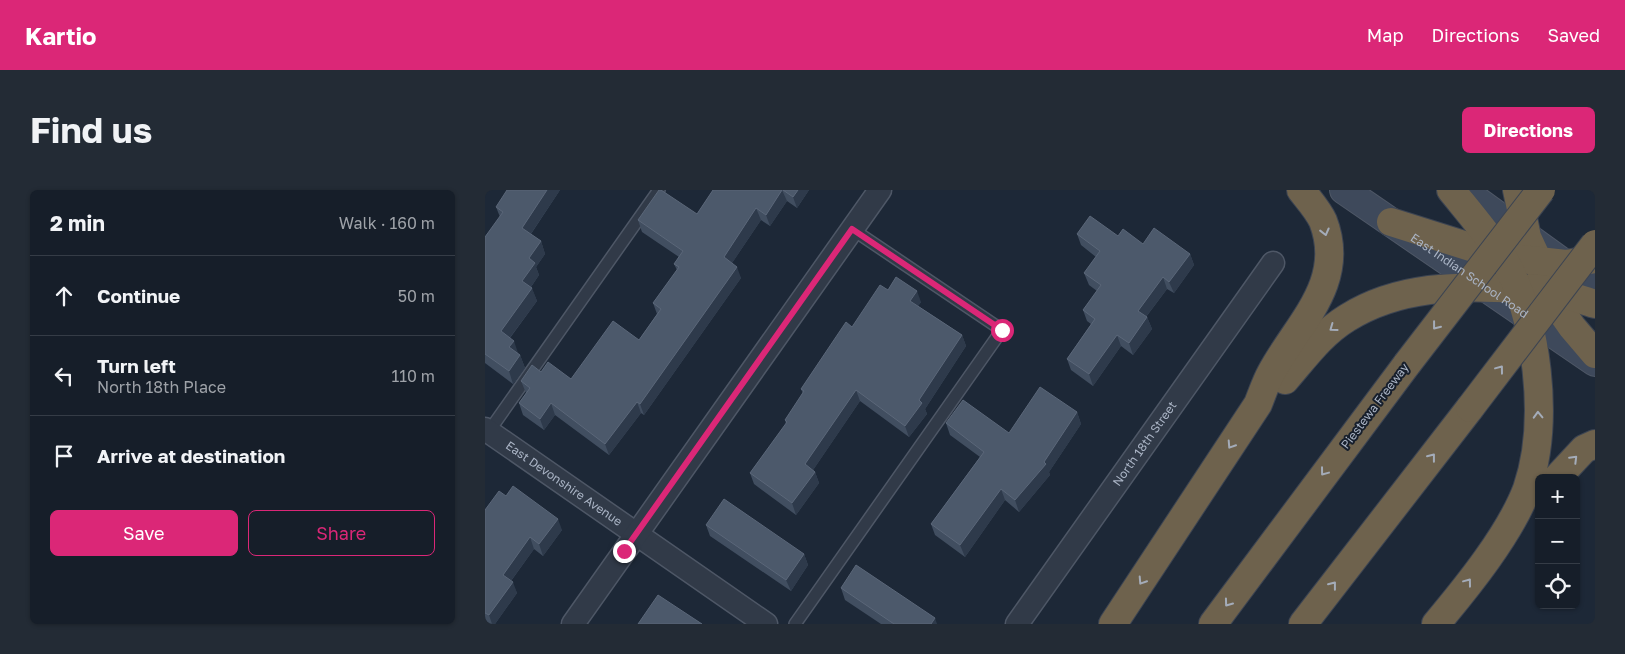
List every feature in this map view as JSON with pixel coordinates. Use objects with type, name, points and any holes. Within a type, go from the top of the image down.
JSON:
[{"type":"highway","points":[[1113,624],[1258,404],[1271,373],[1305,322],[1328,276],[1330,249],[1323,220],[1301,190]]},
{"type":"highway","points":[[1451,190],[1502,257],[1526,313],[1533,344],[1539,437],[1527,489],[1497,544]]},
{"type":"highway","points":[[1517,190],[1527,237],[1539,263],[1546,290],[1572,327],[1595,354]]},
{"type":"highway","name":"Piestewa Freeway","points":[[1213,624],[1407,364],[1541,190]]},
{"type":"highway","points":[[1391,222],[1502,257],[1539,263],[1566,264],[1595,259]]},
{"type":"highway","points":[[1303,624],[1471,408],[1595,244]]},
{"type":"highway","points":[[1258,404],[1286,379],[1307,352],[1326,333],[1347,318],[1374,303],[1418,291],[1486,286],[1546,290],[1595,304]]},
{"type":"highway","points":[[1561,474],[1584,448],[1595,444]]},
{"type":"highway","points":[[1436,624],[1497,544],[1529,513],[1535,505]]},
{"type":"main road","name":"East Indian School Road","points":[[1344,190],[1595,362]]},
{"type":"main road","points":[[1463,190],[1595,286]]},
{"type":"street","points":[[573,624],[880,190]]},
{"type":"street","name":"North 18th Street","points":[[1017,624],[1273,263]]},
{"type":"street","name":"East Devonshire Avenue","points":[[486,433],[637,534],[766,624]]},
{"type":"lane","points":[[486,433],[659,190]]},
{"type":"lane","points":[[795,624],[1002,330],[852,229]]},
{"type":"building","points":[[507,190],[547,190],[522,228],[541,241],[529,258],[535,263],[522,281],[532,288],[501,331],[514,341],[509,347],[520,355],[509,371],[485,354],[485,237],[503,212],[496,207]]},
{"type":"building","points":[[659,190],[697,214],[713,190],[782,190],[766,215],[756,208],[724,257],[737,267],[640,404],[637,402],[605,444],[551,403],[540,419],[519,403],[530,388],[521,381],[532,365],[541,372],[548,362],[571,379],[613,321],[639,340],[661,309],[653,303],[679,267],[674,264],[683,251],[638,220]]},
{"type":"building","points":[[783,190],[798,190],[793,197]]},
{"type":"building","points":[[1090,216],[1118,236],[1123,229],[1143,244],[1154,228],[1190,254],[1169,282],[1163,277],[1138,311],[1147,317],[1129,343],[1117,335],[1089,374],[1067,359],[1095,319],[1083,310],[1101,285],[1084,273],[1100,251],[1077,234]]},
{"type":"building","points":[[896,277],[917,291],[910,301],[962,335],[919,400],[922,403],[905,426],[856,390],[805,464],[815,472],[792,503],[750,473],[787,422],[785,420],[804,391],[801,389],[846,322],[852,327],[880,285],[888,290]]},
{"type":"building","points":[[1040,387],[1077,412],[1044,462],[1046,464],[1015,500],[1001,489],[960,545],[931,524],[984,452],[946,423],[963,400],[1009,433]]},
{"type":"building","points":[[513,486],[558,519],[539,544],[530,537],[503,575],[513,582],[489,615],[485,613],[485,510],[499,491],[506,496]]},
{"type":"building","points":[[724,499],[804,554],[786,580],[706,525]]},
{"type":"building","points":[[856,565],[935,618],[931,624],[894,624],[841,588]]},
{"type":"building","points":[[658,595],[702,624],[638,624]]},
{"type":"route","points":[[624,551],[852,229],[1002,330]]}]
